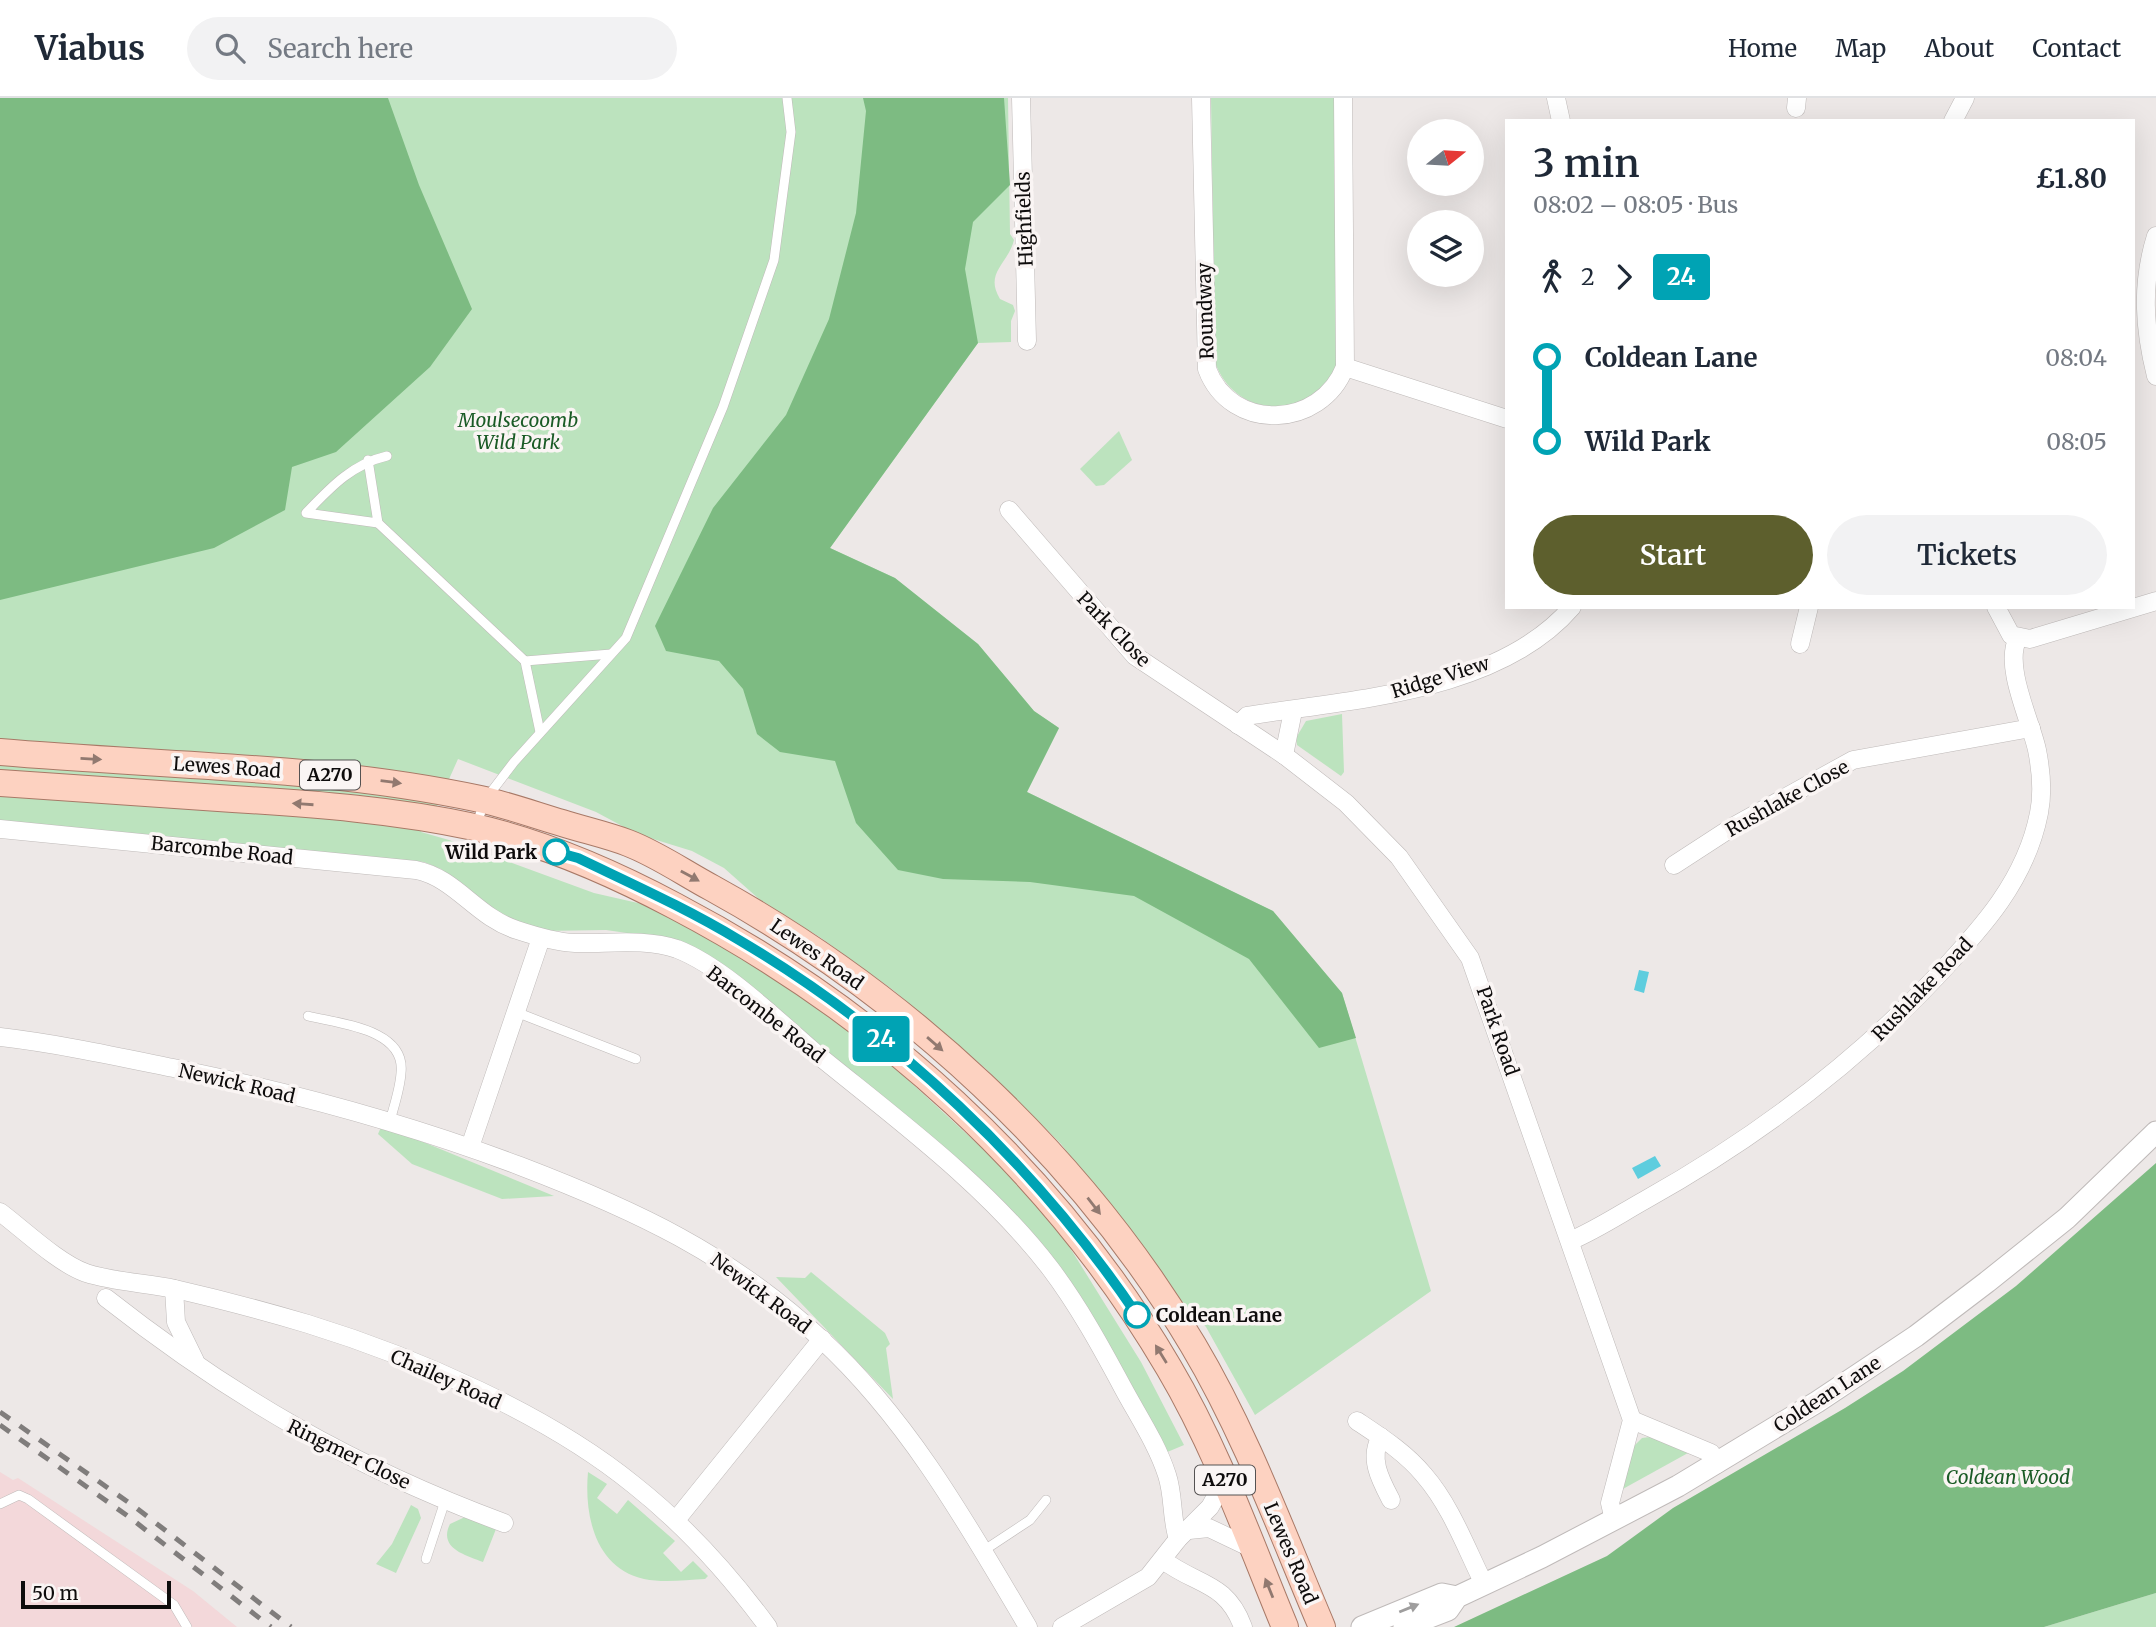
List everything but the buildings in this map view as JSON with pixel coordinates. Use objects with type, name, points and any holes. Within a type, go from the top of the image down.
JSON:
[{"type":"main road","name":"Lewes Road","points":[[0,752],[323,774],[403,784],[485,800],[630,844],[755,911],[834,963],[910,1022],[980,1083],[1058,1160],[1124,1244],[1195,1348],[1252,1462],[1322,1627]]},
{"type":"main road","name":"Lewes Road","points":[[0,782],[340,806],[475,828],[578,858],[738,939],[816,989],[889,1045],[1033,1180],[1101,1262],[1171,1371],[1219,1468],[1285,1627]]},
{"type":"main road","points":[[1195,1348],[1236,1450],[1235,1455],[1219,1468]]},
{"type":"street","name":"Highfields","points":[[1021,98],[1027,341]]},
{"type":"street","name":"Roundway","points":[[1201,98],[1204,350],[1212,382],[1224,396],[1242,408],[1278,417],[1292,415],[1319,402],[1335,387],[1345,367]]},
{"type":"street","points":[[1343,98],[1345,367],[1505,418]]},
{"type":"street","points":[[1556,98],[1561,119]]},
{"type":"street","points":[[1954,119],[1965,98]]},
{"type":"street","points":[[2156,236],[2146,282],[2145,315],[2156,376]]},
{"type":"street","name":"Park Close","points":[[1009,510],[1135,656],[1238,725]]},
{"type":"street","points":[[2135,608],[2156,601]]},
{"type":"street","name":"Ridge View","points":[[1238,725],[1247,716],[1293,711],[1419,688],[1475,668],[1531,642],[1555,626],[1570,609]]},
{"type":"street","points":[[1800,644],[1809,609]]},
{"type":"street","points":[[1997,609],[2008,632],[2018,638],[2034,639],[2130,609]]},
{"type":"street","name":"Rushlake Road","points":[[1570,1241],[1670,1186],[1789,1110],[1873,1041],[1952,960],[2017,878],[2033,842],[2041,790],[2031,728],[2015,675],[2014,656],[2018,638]]},
{"type":"street","points":[[1284,755],[1293,711]]},
{"type":"street","name":"Park Road","points":[[1238,725],[1284,755],[1346,803],[1399,857],[1471,958],[1632,1420]]},
{"type":"street","name":"Rushlake Close","points":[[1674,865],[1734,826],[1853,760],[2031,728]]},
{"type":"street","name":"Barcombe Road","points":[[0,829],[416,870],[444,881],[487,917],[541,938],[573,943],[658,944],[680,950],[746,994],[956,1170],[1032,1247],[1094,1335],[1161,1461],[1184,1534]]},
{"type":"street","points":[[470,1147],[541,938]]},
{"type":"street","name":"Newick Road","points":[[0,1037],[83,1049],[254,1084],[390,1121],[470,1147],[593,1193],[686,1238],[752,1280],[822,1339],[872,1391],[904,1431],[983,1551],[1028,1627]]},
{"type":"street","name":"Coldean Lane","points":[[1404,1627],[1448,1610],[1457,1597],[1614,1520],[1717,1464],[1860,1374],[1970,1295],[2067,1218],[2156,1132]]},
{"type":"street","name":"Chailey Road","points":[[0,1212],[86,1273],[174,1289],[307,1324],[403,1358],[465,1386],[592,1454],[676,1520],[722,1568],[768,1627]]},
{"type":"street","name":"Ringmer Close","points":[[174,1289],[173,1310],[180,1335],[203,1370]]},
{"type":"street","name":"Ringmer Close","points":[[106,1298],[203,1370],[288,1424],[445,1501],[504,1523]]},
{"type":"street","name":"Newick Road","points":[[676,1520],[822,1339]]},
{"type":"street","points":[[1614,1520],[1610,1503],[1632,1420],[1711,1453],[1717,1464]]},
{"type":"street","points":[[1357,1421],[1381,1437],[1425,1475],[1438,1494],[1484,1584]]},
{"type":"street","points":[[1381,1437],[1376,1449],[1377,1468],[1391,1500]]},
{"type":"street","points":[[1062,1627],[1139,1584],[1163,1560],[1215,1500],[1219,1468]]},
{"type":"street","points":[[1184,1534],[1209,1528],[1253,1549]]},
{"type":"street","points":[[1163,1560],[1219,1590],[1235,1606],[1243,1627]]},
{"type":"street","name":"Coldean Lane","points":[[1362,1627],[1442,1594],[1457,1597]]},
{"type":"lane","points":[[475,828],[485,800],[540,732],[626,638],[723,407],[774,260],[791,132],[787,98]]},
{"type":"lane","points":[[387,456],[368,460],[331,486],[306,513],[378,523],[525,662],[540,732]]},
{"type":"lane","points":[[368,460],[378,523]]},
{"type":"lane","points":[[525,662],[611,654]]},
{"type":"lane","points":[[516,1012],[636,1059]]},
{"type":"lane","points":[[308,1016],[379,1036],[395,1046],[401,1060],[401,1074],[390,1121]]},
{"type":"lane","points":[[0,1504],[19,1495],[28,1499],[174,1605],[187,1627]]},
{"type":"lane","points":[[983,1551],[1030,1520],[1046,1500]]},
{"type":"lane","points":[[426,1559],[445,1501]]},
{"type":"shaded area","points":[[0,1472],[13,1480],[18,1478],[193,1591],[237,1627],[0,1627]]},
{"type":"green space","name":"Moulsecoomb Wild Park","points":[[0,98],[1008,98],[1010,234],[1014,240],[995,282],[1000,299],[1013,305],[1015,311],[1011,321],[1011,342],[978,343],[830,548],[895,578],[978,644],[1034,711],[1059,728],[1027,792],[1273,911],[1342,993],[1431,1291],[1255,1415],[1206,1327],[1179,1298],[1061,1144],[986,1069],[893,990],[821,938],[759,899],[724,868],[692,851],[637,834],[596,812],[458,759],[433,815],[428,815],[421,832],[594,893],[651,906],[725,945],[826,1013],[893,1066],[1008,1172],[1067,1243],[1141,1362],[1184,1445],[1165,1453],[1043,1248],[669,939],[606,930],[541,931],[505,919],[441,869],[424,862],[0,823]]},
{"type":"green space","points":[[0,98],[388,98],[419,185],[472,309],[430,367],[336,452],[292,467],[285,510],[214,548],[0,600]]},
{"type":"green space","points":[[863,98],[1004,98],[1010,185],[973,222],[965,269],[978,343],[830,548],[895,578],[978,644],[1034,711],[1059,728],[1027,792],[1273,911],[1342,993],[1356,1038],[1319,1048],[1249,959],[1134,896],[1030,882],[943,879],[898,870],[856,823],[835,761],[780,752],[757,734],[743,689],[719,661],[666,651],[655,626],[713,508],[786,415],[829,319],[856,213],[866,111]]},
{"type":"green space","points":[[1211,98],[1336,98],[1339,364],[1321,392],[1291,406],[1260,405],[1245,399],[1222,377],[1215,362]]},
{"type":"green space","points":[[1119,431],[1132,460],[1104,485],[1096,486],[1080,469]]},
{"type":"green space","points":[[1342,714],[1344,772],[1341,776],[1297,745],[1296,738],[1306,721]]},
{"type":"green space","points":[[382,1125],[554,1196],[502,1199],[412,1164],[378,1134]]},
{"type":"green space","name":"Coldean Wood","points":[[2156,1163],[2156,1593],[2044,1627],[1454,1627],[1607,1556],[1673,1508],[1845,1408],[1903,1371],[2016,1286]]},
{"type":"green space","points":[[811,1272],[885,1333],[890,1344],[886,1348],[893,1399],[776,1277],[805,1278]]},
{"type":"green space","points":[[1650,1437],[1688,1453],[1621,1490],[1633,1447],[1642,1438]]},
{"type":"green space","points":[[588,1472],[607,1484],[597,1498],[617,1514],[628,1500],[675,1541],[663,1553],[681,1572],[693,1561],[708,1576],[705,1579],[651,1580],[627,1573],[614,1564],[604,1552],[591,1522]]},
{"type":"green space","points":[[411,1505],[418,1509],[421,1518],[396,1573],[376,1564],[392,1544]]},
{"type":"green space","points":[[465,1517],[496,1529],[483,1562],[450,1545],[447,1532],[450,1524]]},
{"type":"green space","points":[[2156,1593],[2156,1627],[2044,1627]]},
{"type":"water","points":[[1639,970],[1649,972],[1644,993],[1634,990]]},
{"type":"water","points":[[1655,1156],[1661,1166],[1638,1179],[1632,1168]]},
{"type":"railway","points":[[0,1412],[135,1507],[291,1627]]},
{"type":"railway","points":[[0,1425],[129,1517],[271,1627]]},
{"type":"bus line","name":"24","points":[[556,852],[578,858],[738,939],[816,989],[889,1045],[1033,1180],[1101,1262],[1137,1315]]},
{"type":"place","name":"Wild Park","points":[[556,852]]},
{"type":"place","name":"Coldean Lane","points":[[1137,1315]]}]
